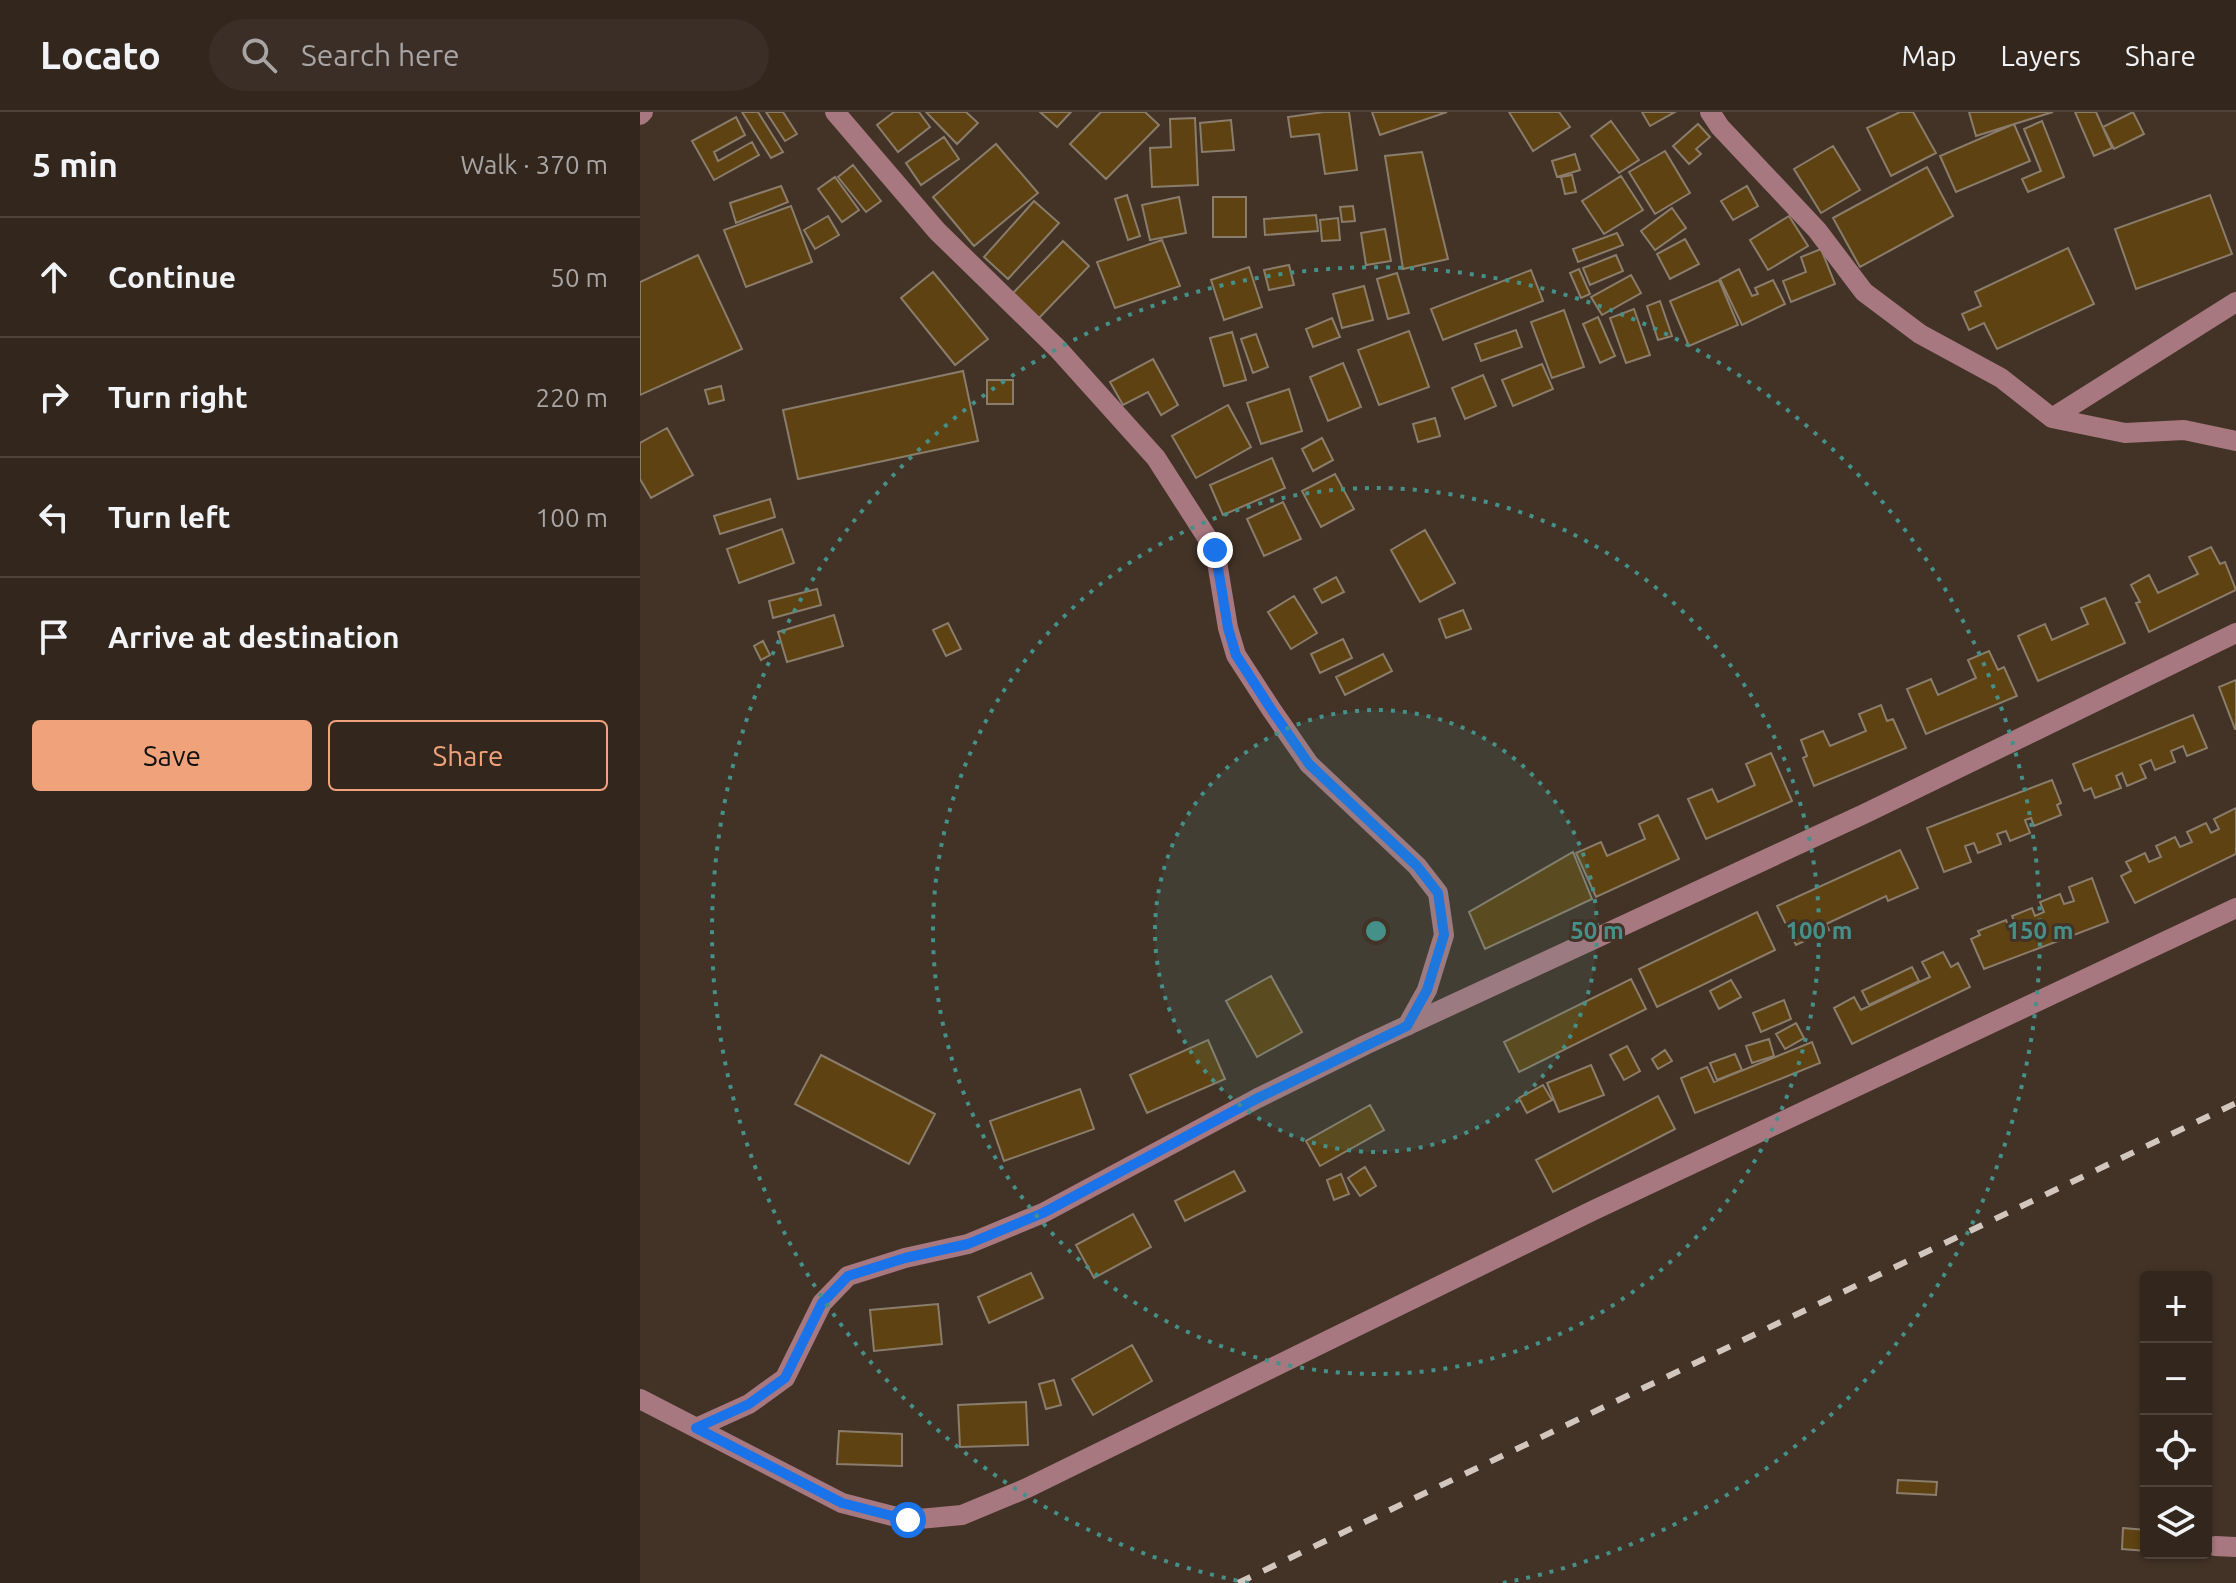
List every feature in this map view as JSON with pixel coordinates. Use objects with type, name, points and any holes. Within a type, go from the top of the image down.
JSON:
[{"type":"street","points":[[835,112],[937,231],[1058,349],[1156,458],[1215,550],[1228,628],[1236,655],[1271,709],[1309,764],[1417,866],[1438,893],[1444,935],[1427,990],[1407,1026]]},
{"type":"street","points":[[1710,112],[1720,127],[1817,230],[1864,292],[1920,334],[2001,378],[2052,418],[2125,433],[2184,430],[2236,441]]},
{"type":"street","points":[[2052,418],[2236,302]]},
{"type":"street","points":[[696,1428],[749,1404],[785,1378],[822,1303],[848,1276],[905,1258],[968,1244],[1043,1213],[1258,1098],[1864,814],[2236,633]]},
{"type":"street","points":[[640,1399],[842,1503],[908,1520],[962,1515],[1027,1488],[1592,1211],[2236,908]]},
{"type":"street","points":[[2215,1546],[2236,1547]]},
{"type":"building","points":[[742,112],[758,112],[783,152],[771,158]]},
{"type":"building","points":[[766,112],[783,112],[797,134],[785,141]]},
{"type":"building","points":[[894,112],[919,112],[930,127],[898,152],[877,125]]},
{"type":"building","points":[[926,112],[966,112],[978,123],[957,144]]},
{"type":"building","points":[[1040,112],[1071,112],[1057,127]]},
{"type":"building","points":[[1101,112],[1145,112],[1159,125],[1106,179],[1070,144]]},
{"type":"building","points":[[1349,112],[1357,170],[1325,174],[1319,134],[1291,137],[1288,117]]},
{"type":"building","points":[[1372,112],[1447,112],[1380,135]]},
{"type":"building","points":[[1509,112],[1559,112],[1570,127],[1533,151]]},
{"type":"building","points":[[1642,112],[1675,112],[1650,126]]},
{"type":"building","points":[[1900,112],[1913,112],[1936,153],[1891,176],[1867,128]]},
{"type":"building","points":[[1969,112],[2053,112],[1976,136]]},
{"type":"building","points":[[2075,112],[2096,112],[2112,148],[2094,156]]},
{"type":"building","points":[[2133,112],[2144,134],[2114,149],[2103,127]]},
{"type":"building","points":[[736,117],[745,135],[714,152],[718,161],[752,142],[759,155],[714,180],[692,141]]},
{"type":"building","points":[[1195,118],[1198,185],[1152,187],[1150,148],[1171,147],[1170,119]]},
{"type":"building","points":[[1231,120],[1234,150],[1202,152],[1200,123]]},
{"type":"building","points":[[1611,121],[1639,160],[1619,173],[1591,136]]},
{"type":"building","points":[[2042,121],[2064,177],[2028,192],[2022,179],[2041,171],[2024,129]]},
{"type":"building","points":[[1698,124],[1710,137],[1696,149],[1701,154],[1689,164],[1673,146]]},
{"type":"building","points":[[2014,124],[2030,161],[1956,192],[1940,156]]},
{"type":"building","points":[[944,137],[959,159],[921,185],[906,163]]},
{"type":"building","points":[[996,144],[1038,193],[974,246],[933,197]]},
{"type":"building","points":[[1833,146],[1860,190],[1821,213],[1794,169]]},
{"type":"building","points":[[1665,151],[1690,193],[1655,214],[1629,172]]},
{"type":"building","points":[[1422,152],[1448,259],[1403,269],[1385,156]]},
{"type":"building","points":[[1575,154],[1580,170],[1557,177],[1552,161]]},
{"type":"building","points":[[853,165],[881,201],[866,212],[838,177]]},
{"type":"building","points":[[1927,167],[1953,216],[1860,267],[1833,218]]},
{"type":"building","points":[[1572,175],[1576,192],[1565,194],[1561,177]]},
{"type":"building","points":[[1621,176],[1643,210],[1604,234],[1582,201]]},
{"type":"building","points":[[835,177],[859,210],[842,222],[818,189]]},
{"type":"building","points":[[781,186],[788,202],[736,223],[730,203]]},
{"type":"building","points":[[1747,186],[1758,206],[1733,220],[1721,201]]},
{"type":"building","points":[[1127,195],[1140,236],[1128,240],[1115,199]]},
{"type":"building","points":[[2210,195],[2232,254],[2136,289],[2115,229]]},
{"type":"building","points":[[1179,197],[1186,233],[1150,240],[1142,205]]},
{"type":"building","points":[[1213,197],[1246,197],[1246,237],[1213,237]]},
{"type":"building","points":[[1034,201],[1059,223],[1008,279],[984,257]]},
{"type":"building","points":[[791,206],[812,262],[746,287],[724,230]]},
{"type":"building","points":[[1353,206],[1355,221],[1342,222],[1340,207]]},
{"type":"building","points":[[1672,208],[1686,228],[1655,250],[1641,231]]},
{"type":"building","points":[[1316,215],[1318,231],[1265,235],[1264,219]]},
{"type":"building","points":[[828,216],[839,235],[815,249],[804,230]]},
{"type":"building","points":[[1789,216],[1808,246],[1768,270],[1750,240]]},
{"type":"building","points":[[1338,218],[1340,240],[1322,241],[1320,220]]},
{"type":"building","points":[[1385,229],[1391,261],[1366,265],[1361,233]]},
{"type":"building","points":[[1617,233],[1623,245],[1578,262],[1573,249]]},
{"type":"building","points":[[1685,239],[1699,264],[1670,279],[1657,254]]},
{"type":"building","points":[[1162,240],[1180,286],[1115,308],[1097,262]]},
{"type":"building","points":[[1063,241],[1089,266],[1039,318],[1013,293]]},
{"type":"building","points":[[2068,248],[2094,304],[1997,349],[1984,323],[1969,330],[1962,314],[1981,306],[1975,292]]},
{"type":"building","points":[[1821,249],[1835,284],[1791,302],[1783,281],[1806,272],[1801,257]]},
{"type":"building","points":[[698,255],[742,349],[640,395],[640,282]]},
{"type":"building","points":[[1616,255],[1623,271],[1590,285],[1583,268]]},
{"type":"building","points":[[1289,265],[1294,285],[1269,290],[1264,270]]},
{"type":"building","points":[[1249,267],[1262,307],[1224,320],[1211,280]]},
{"type":"building","points":[[1579,269],[1590,294],[1581,298],[1570,273]]},
{"type":"building","points":[[1739,269],[1752,296],[1758,294],[1755,288],[1773,280],[1785,304],[1742,325],[1720,279]]},
{"type":"building","points":[[1531,270],[1543,301],[1443,340],[1431,309]]},
{"type":"building","points":[[933,272],[988,339],[955,365],[901,298]]},
{"type":"building","points":[[1397,273],[1409,313],[1388,319],[1377,279]]},
{"type":"building","points":[[1631,275],[1641,293],[1602,315],[1591,297]]},
{"type":"building","points":[[1719,280],[1738,325],[1689,346],[1670,301]]},
{"type":"building","points":[[1364,286],[1373,320],[1342,328],[1333,294]]},
{"type":"building","points":[[1660,301],[1672,336],[1658,340],[1647,306]]},
{"type":"building","points":[[1634,309],[1650,355],[1626,363],[1610,318]]},
{"type":"building","points":[[1564,310],[1584,367],[1552,378],[1531,322]]},
{"type":"building","points":[[1598,317],[1615,356],[1600,363],[1583,324]]},
{"type":"building","points":[[1332,318],[1340,337],[1313,347],[1306,329]]},
{"type":"building","points":[[1516,330],[1522,347],[1481,361],[1475,344]]},
{"type":"building","points":[[1409,331],[1429,387],[1379,405],[1358,350]]},
{"type":"building","points":[[1232,332],[1246,380],[1224,386],[1210,338]]},
{"type":"building","points":[[1256,334],[1268,367],[1253,373],[1241,339]]},
{"type":"building","points":[[1153,359],[1178,405],[1161,415],[1148,392],[1123,405],[1110,382]]},
{"type":"building","points":[[1343,363],[1361,407],[1328,421],[1310,377]]},
{"type":"building","points":[[1542,364],[1553,389],[1513,406],[1502,380]]},
{"type":"building","points":[[963,371],[978,441],[798,479],[783,410]]},
{"type":"building","points":[[1483,375],[1496,406],[1465,419],[1452,388]]},
{"type":"building","points":[[987,380],[1013,380],[1013,404],[987,404]]},
{"type":"building","points":[[721,386],[724,400],[709,404],[705,390]]},
{"type":"building","points":[[1289,389],[1302,431],[1261,444],[1247,403]]},
{"type":"building","points":[[1228,405],[1251,447],[1196,478],[1172,436]]},
{"type":"building","points":[[1435,418],[1440,436],[1418,442],[1413,424]]},
{"type":"building","points":[[667,428],[693,475],[651,498],[640,479],[640,443]]},
{"type":"building","points":[[1322,438],[1333,460],[1313,471],[1302,449]]},
{"type":"building","points":[[1272,458],[1285,488],[1223,515],[1210,485]]},
{"type":"building","points":[[1335,474],[1354,509],[1321,527],[1302,491]]},
{"type":"building","points":[[770,499],[775,517],[720,534],[714,516]]},
{"type":"building","points":[[1283,502],[1301,539],[1264,556],[1247,519]]},
{"type":"building","points":[[782,529],[794,563],[739,583],[727,549]]},
{"type":"building","points":[[1425,530],[1455,583],[1420,602],[1391,550]]},
{"type":"building","points":[[2211,547],[2220,564],[2225,562],[2236,590],[2149,632],[2131,585],[2149,575],[2158,593],[2198,574],[2189,557]]},
{"type":"building","points":[[1336,577],[1344,592],[1322,603],[1314,589]]},
{"type":"building","points":[[817,589],[821,605],[773,618],[769,601]]},
{"type":"building","points":[[1294,596],[1317,633],[1291,649],[1268,612]]},
{"type":"building","points":[[2105,598],[2125,643],[2038,681],[2018,636],[2045,624],[2052,640],[2088,624],[2081,608]]},
{"type":"building","points":[[1463,610],[1471,629],[1446,638],[1439,619]]},
{"type":"building","points":[[834,615],[843,646],[787,662],[778,632]]},
{"type":"building","points":[[948,623],[961,649],[946,656],[933,630]]},
{"type":"building","points":[[1343,639],[1352,658],[1320,673],[1311,654]]},
{"type":"building","points":[[763,641],[770,655],[761,660],[754,646]]},
{"type":"building","points":[[1989,651],[1998,670],[2004,667],[2017,696],[1926,734],[1907,689],[1931,679],[1938,695],[1976,678],[1968,660]]},
{"type":"building","points":[[1383,654],[1392,671],[1345,695],[1336,677]]},
{"type":"building","points":[[2236,680],[2236,729],[2235,729],[2219,687]]},
{"type":"building","points":[[1881,705],[1887,721],[1893,719],[1906,748],[1814,786],[1803,758],[1807,756],[1801,740],[1823,731],[1830,746],[1866,731],[1859,714]]},
{"type":"building","points":[[2193,715],[2207,748],[2187,756],[2183,746],[2171,751],[2175,762],[2155,770],[2151,760],[2140,765],[2146,778],[2127,786],[2122,773],[2116,776],[2121,788],[2095,798],[2091,788],[2084,791],[2073,764]]},
{"type":"building","points":[[1771,753],[1792,801],[1706,839],[1688,799],[1712,789],[1718,802],[1755,785],[1746,764]]},
{"type":"building","points":[[2052,780],[2061,803],[2057,805],[2061,815],[2034,826],[2031,818],[2025,820],[2030,833],[2010,841],[2006,831],[1997,834],[2001,844],[1978,853],[1974,843],[1965,846],[1971,862],[1944,872],[1927,828]]},
{"type":"building","points":[[2236,808],[2236,854],[2135,903],[2121,876],[2131,871],[2126,862],[2145,853],[2149,862],[2161,857],[2156,846],[2175,837],[2180,847],[2192,842],[2187,832],[2206,823],[2211,833],[2219,829],[2214,819]]},
{"type":"building","points":[[1658,815],[1679,859],[1596,897],[1576,853],[1601,842],[1607,856],[1645,839],[1639,824]]},
{"type":"building","points":[[1900,850],[1918,888],[1888,901],[1886,896],[1826,924],[1829,930],[1796,945],[1777,906]]},
{"type":"building","points":[[1573,852],[1592,899],[1485,949],[1469,912]]},
{"type":"building","points":[[2092,878],[2108,922],[1984,969],[1971,939],[1980,935],[1978,931],[2006,920],[2008,925],[2015,923],[2012,916],[2032,908],[2035,916],[2044,912],[2040,902],[2060,894],[2064,904],[2074,901],[2069,887]]},
{"type":"building","points":[[1757,912],[1775,950],[1657,1007],[1639,969]]},
{"type":"building","points":[[1943,952],[1951,967],[1958,963],[1970,987],[1852,1044],[1834,1008],[1854,997],[1861,1010],[1930,977],[1922,962]]},
{"type":"building","points":[[1912,967],[1919,981],[1869,1005],[1862,991]]},
{"type":"building","points":[[1271,976],[1302,1032],[1257,1057],[1226,1001]]},
{"type":"building","points":[[1631,979],[1646,1009],[1519,1072],[1504,1042]]},
{"type":"building","points":[[1731,980],[1741,997],[1719,1009],[1710,991]]},
{"type":"building","points":[[1784,1000],[1791,1019],[1761,1032],[1753,1013]]},
{"type":"building","points":[[1796,1023],[1804,1038],[1785,1049],[1776,1034]]},
{"type":"building","points":[[1769,1039],[1774,1056],[1752,1063],[1746,1046]]},
{"type":"building","points":[[1208,1040],[1225,1079],[1147,1113],[1130,1075]]},
{"type":"building","points":[[1812,1042],[1820,1063],[1695,1113],[1681,1078],[1707,1067],[1714,1082]]},
{"type":"building","points":[[1627,1046],[1640,1071],[1624,1080],[1610,1055]]},
{"type":"building","points":[[1665,1050],[1672,1061],[1658,1069],[1652,1059]]},
{"type":"building","points":[[1735,1054],[1742,1070],[1717,1080],[1710,1063]]},
{"type":"building","points":[[821,1055],[935,1114],[909,1164],[795,1104]]},
{"type":"building","points":[[1591,1065],[1604,1095],[1559,1112],[1547,1083]]},
{"type":"building","points":[[1543,1085],[1552,1100],[1527,1113],[1519,1098]]},
{"type":"building","points":[[1080,1089],[1094,1129],[1004,1161],[990,1121]]},
{"type":"building","points":[[1658,1096],[1675,1129],[1553,1192],[1536,1160]]},
{"type":"building","points":[[1370,1105],[1384,1130],[1320,1166],[1306,1141]]},
{"type":"building","points":[[1365,1167],[1376,1186],[1360,1196],[1348,1178]]},
{"type":"building","points":[[1234,1171],[1245,1191],[1185,1221],[1175,1201]]},
{"type":"building","points":[[1341,1174],[1349,1194],[1334,1200],[1327,1180]]},
{"type":"building","points":[[1133,1214],[1151,1247],[1094,1278],[1076,1245]]},
{"type":"building","points":[[1031,1273],[1043,1298],[989,1323],[978,1297]]},
{"type":"building","points":[[938,1304],[942,1344],[874,1351],[870,1310]]},
{"type":"building","points":[[1132,1345],[1152,1381],[1093,1415],[1072,1379]]},
{"type":"building","points":[[1054,1380],[1061,1405],[1046,1409],[1039,1384]]},
{"type":"building","points":[[1026,1402],[1028,1445],[960,1447],[958,1405]]},
{"type":"building","points":[[839,1431],[902,1434],[902,1466],[837,1464]]},
{"type":"building","points":[[1898,1480],[1937,1482],[1936,1495],[1897,1493]]},
{"type":"building","points":[[2123,1528],[2140,1529],[2140,1550],[2122,1549]]},
{"type":"railway","points":[[1238,1583],[2236,1103]]},
{"type":"route","points":[[908,1520],[842,1503],[696,1428],[749,1404],[785,1378],[822,1303],[848,1276],[905,1258],[968,1244],[1043,1213],[1258,1098],[1407,1026],[1427,990],[1444,935],[1438,893],[1417,866],[1309,764],[1271,709],[1236,655],[1228,628],[1215,550]]}]
